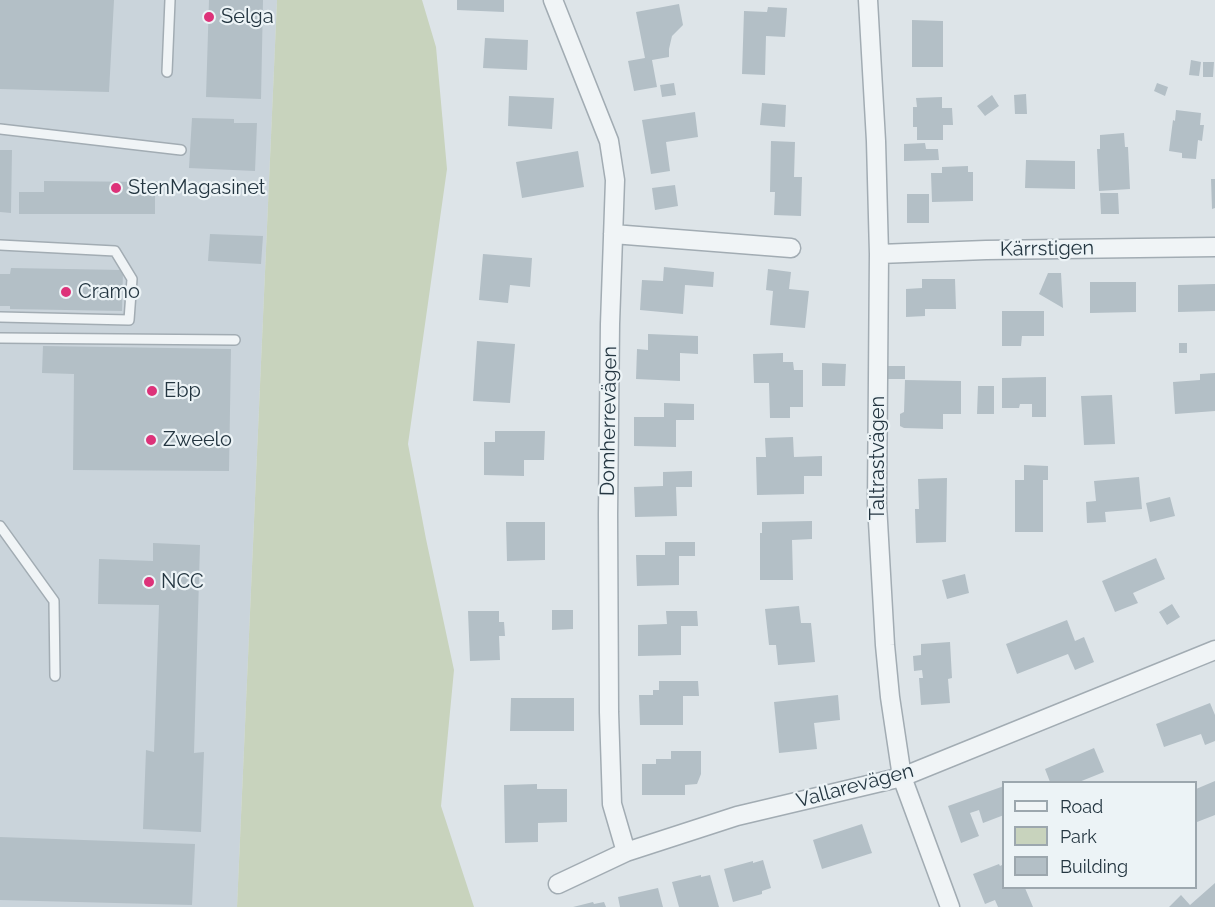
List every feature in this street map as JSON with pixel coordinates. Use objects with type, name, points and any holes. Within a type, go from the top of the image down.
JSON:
[{"type":"street","name":"Domherrevägen","points":[[553,0],[609,141],[615,180],[608,502],[609,712],[612,804],[626,852]]},
{"type":"street","name":"Taltrastvägen","points":[[868,0],[876,141],[879,254],[877,472],[879,544],[890,697],[902,777],[950,907]]},
{"type":"street","points":[[613,234],[791,248]]},
{"type":"street","name":"Kärrstigen","points":[[879,254],[1215,247]]},
{"type":"street","name":"Vallarevägen","points":[[558,884],[626,852],[737,816],[902,777],[1215,650]]},
{"type":"lane","points":[[166,72],[170,0]]},
{"type":"lane","points":[[0,129],[181,150]]},
{"type":"lane","points":[[0,245],[115,251],[132,279],[129,320],[0,316]]},
{"type":"lane","points":[[0,338],[235,340]]},
{"type":"lane","points":[[0,526],[54,601],[55,676]]},
{"type":"shaded area","points":[[0,0],[277,0],[237,907],[0,907]]},
{"type":"green space","points":[[277,0],[422,0],[436,47],[447,169],[408,444],[454,670],[441,806],[474,907],[237,907]]},
{"type":"building","points":[[0,0],[114,0],[109,92],[0,89]]},
{"type":"building","points":[[209,0],[263,0],[261,99],[206,97]]},
{"type":"building","points":[[457,0],[504,0],[504,12],[457,10]]},
{"type":"building","points":[[679,4],[683,25],[672,36],[669,57],[652,60],[657,87],[634,91],[628,61],[645,58],[636,12]]},
{"type":"building","points":[[768,7],[787,8],[785,37],[766,36],[765,75],[742,74],[744,11],[767,12]]},
{"type":"building","points":[[912,20],[943,21],[943,67],[912,67]]},
{"type":"building","points":[[485,38],[528,40],[527,70],[483,68]]},
{"type":"building","points":[[1191,60],[1201,62],[1199,76],[1189,75]]},
{"type":"building","points":[[1203,62],[1214,62],[1213,77],[1203,77]]},
{"type":"building","points":[[674,83],[676,95],[662,97],[660,85]]},
{"type":"building","points":[[1157,83],[1168,87],[1165,96],[1154,91]]},
{"type":"building","points":[[1026,94],[1027,114],[1015,114],[1014,95]]},
{"type":"building","points":[[992,95],[999,106],[985,116],[977,106]]},
{"type":"building","points":[[509,96],[554,98],[552,129],[508,126]]},
{"type":"building","points":[[942,97],[942,108],[952,108],[953,125],[943,125],[943,140],[917,140],[917,127],[913,127],[913,107],[917,107],[916,98]]},
{"type":"building","points":[[762,103],[786,105],[785,127],[760,125]]},
{"type":"building","points":[[1176,110],[1201,113],[1200,125],[1204,125],[1202,141],[1198,140],[1196,159],[1182,158],[1182,153],[1169,151]]},
{"type":"building","points":[[695,112],[698,137],[666,142],[670,171],[651,174],[642,120]]},
{"type":"building","points":[[192,118],[234,119],[234,123],[257,123],[255,171],[189,168]]},
{"type":"building","points":[[1124,133],[1125,147],[1128,147],[1130,189],[1099,191],[1097,149],[1100,149],[1100,135]]},
{"type":"building","points":[[771,141],[795,142],[794,177],[802,177],[801,216],[774,215],[775,192],[770,192]]},
{"type":"building","points":[[925,143],[926,149],[938,149],[939,160],[904,161],[904,144]]},
{"type":"building","points":[[0,150],[12,150],[11,213],[0,212]]},
{"type":"building","points":[[578,151],[584,187],[522,198],[516,162]]},
{"type":"building","points":[[1026,160],[1075,161],[1075,189],[1025,188]]},
{"type":"building","points":[[968,166],[968,172],[973,172],[973,201],[932,202],[931,173],[942,173],[942,167]]},
{"type":"building","points":[[1211,179],[1215,179],[1215,208],[1212,209]]},
{"type":"building","points":[[44,181],[155,182],[155,214],[19,214],[19,192],[44,192]]},
{"type":"building","points":[[675,185],[678,206],[655,210],[652,188]]},
{"type":"building","points":[[1100,193],[1118,193],[1119,214],[1101,214]]},
{"type":"building","points":[[907,194],[929,194],[929,223],[907,223]]},
{"type":"building","points":[[210,234],[263,236],[261,264],[208,261]]},
{"type":"building","points":[[483,254],[532,258],[530,287],[510,285],[508,303],[479,300]]},
{"type":"building","points":[[664,267],[714,272],[713,287],[685,285],[683,314],[640,310],[642,280],[663,281]]},
{"type":"building","name":"Cramo","points":[[11,268],[123,270],[122,311],[10,309],[10,306],[0,306],[0,274],[10,274]]},
{"type":"building","points":[[768,269],[791,272],[789,289],[809,291],[805,328],[770,325],[773,291],[766,290]]},
{"type":"building","points":[[1048,273],[1061,273],[1063,308],[1039,294]]},
{"type":"building","points":[[922,279],[955,279],[956,309],[925,309],[925,316],[906,317],[906,289],[922,288]]},
{"type":"building","points":[[1090,282],[1136,282],[1136,312],[1090,313]]},
{"type":"building","points":[[1215,284],[1215,311],[1178,312],[1178,285]]},
{"type":"building","points":[[1002,311],[1044,311],[1044,336],[1022,336],[1021,346],[1002,346]]},
{"type":"building","points":[[648,334],[698,336],[698,354],[680,353],[680,381],[636,379],[637,349],[648,350]]},
{"type":"building","points":[[477,341],[515,344],[510,403],[473,401]]},
{"type":"building","points":[[1179,343],[1187,343],[1187,353],[1179,353]]},
{"type":"building","points":[[43,346],[231,349],[229,471],[73,470],[74,374],[42,373]]},
{"type":"building","points":[[783,353],[783,362],[793,362],[794,370],[803,370],[803,407],[790,407],[790,418],[770,418],[769,383],[754,383],[753,354]]},
{"type":"building","points":[[822,363],[846,364],[845,386],[822,386]]},
{"type":"building","points":[[888,366],[905,366],[905,379],[888,379]]},
{"type":"building","points":[[1215,373],[1215,411],[1175,414],[1173,382],[1200,380],[1200,374]]},
{"type":"building","points":[[1046,377],[1046,417],[1032,417],[1032,404],[1020,404],[1019,408],[1002,408],[1002,378]]},
{"type":"building","points":[[905,380],[961,381],[961,414],[943,414],[943,429],[900,426],[900,414],[904,412]]},
{"type":"building","points":[[978,386],[994,386],[994,414],[977,414]]},
{"type":"building","points":[[1112,395],[1115,444],[1084,445],[1081,396]]},
{"type":"building","points":[[664,403],[694,404],[694,420],[676,420],[676,447],[634,446],[634,417],[664,417]]},
{"type":"building","points":[[495,431],[545,431],[544,460],[524,460],[524,476],[484,475],[484,442],[495,442]]},
{"type":"building","points":[[793,437],[794,457],[822,456],[822,476],[804,476],[804,494],[757,495],[756,457],[766,457],[765,438]]},
{"type":"building","points":[[1024,465],[1048,466],[1048,480],[1043,480],[1043,532],[1015,532],[1015,480],[1024,480]]},
{"type":"building","points":[[692,471],[692,487],[676,487],[677,516],[635,517],[634,487],[663,486],[663,472]]},
{"type":"building","points":[[1139,477],[1142,509],[1105,512],[1106,522],[1087,523],[1086,502],[1096,501],[1094,481]]},
{"type":"building","points":[[947,478],[946,542],[916,543],[915,509],[919,509],[918,479]]},
{"type":"building","points":[[1170,497],[1175,516],[1150,522],[1146,503]]},
{"type":"building","points":[[812,521],[812,539],[792,540],[793,580],[760,580],[762,522]]},
{"type":"building","points":[[506,522],[545,522],[545,560],[507,561]]},
{"type":"building","points":[[665,542],[695,542],[695,556],[679,556],[679,585],[637,586],[636,555],[665,555]]},
{"type":"building","points":[[153,543],[200,545],[194,753],[204,752],[201,832],[143,829],[146,750],[154,752],[159,605],[98,604],[99,559],[153,561]]},
{"type":"building","points":[[1156,558],[1165,579],[1133,593],[1138,603],[1115,612],[1102,581]]},
{"type":"building","points":[[965,574],[969,593],[947,599],[942,580]]},
{"type":"building","points":[[1172,604],[1180,617],[1167,625],[1159,612]]},
{"type":"building","points":[[799,606],[801,623],[811,623],[815,662],[778,665],[776,645],[769,645],[765,609]]},
{"type":"building","points":[[552,610],[573,610],[573,629],[552,630]]},
{"type":"building","points":[[468,611],[499,611],[499,622],[504,622],[505,636],[499,636],[500,660],[470,661]]},
{"type":"building","points":[[666,611],[697,611],[698,626],[681,626],[681,655],[638,656],[638,625],[667,624]]},
{"type":"building","points":[[1067,620],[1075,641],[1084,637],[1094,662],[1075,670],[1068,654],[1017,674],[1006,644]]},
{"type":"building","points":[[950,642],[952,678],[948,679],[950,703],[921,705],[919,678],[923,678],[922,670],[914,671],[913,656],[921,655],[921,644]]},
{"type":"building","points":[[659,681],[698,681],[699,696],[683,696],[683,725],[640,725],[639,695],[653,695],[653,690],[659,690]]},
{"type":"building","points":[[838,695],[840,720],[814,723],[817,749],[779,753],[774,702]]},
{"type":"building","points":[[511,698],[574,698],[574,731],[510,731]]},
{"type":"building","points":[[1210,703],[1215,715],[1215,741],[1205,745],[1201,734],[1164,747],[1156,724]]},
{"type":"building","points":[[1094,748],[1104,772],[1082,781],[1050,781],[1045,769]]},
{"type":"building","points":[[671,751],[701,751],[701,774],[697,784],[685,785],[685,795],[642,795],[642,764],[656,764],[656,759],[671,759]]},
{"type":"building","points":[[1215,781],[1215,815],[1197,822],[1197,789]]},
{"type":"building","points":[[537,784],[537,789],[567,789],[567,822],[538,823],[538,842],[505,843],[504,785]]},
{"type":"building","points":[[1002,787],[1002,816],[983,823],[979,810],[970,813],[979,836],[961,843],[948,806]]},
{"type":"building","points":[[862,824],[872,853],[822,869],[813,840]]},
{"type":"building","points":[[0,837],[195,844],[192,905],[0,900]]},
{"type":"building","points":[[763,860],[771,888],[762,891],[762,894],[733,902],[724,869]]},
{"type":"building","points":[[999,864],[1002,865],[1002,889],[1025,889],[1033,907],[998,907],[995,900],[985,904],[973,874]]},
{"type":"building","points":[[701,875],[701,877],[710,875],[719,907],[679,907],[672,882]]},
{"type":"building","points":[[1215,883],[1215,907],[1169,907],[1181,895],[1190,905]]},
{"type":"building","points":[[658,888],[663,907],[620,907],[618,897]]},
{"type":"building","points":[[593,902],[594,904],[604,902],[606,907],[573,907]]},
{"type":"place","name":"Selga","points":[[209,17]]},
{"type":"place","name":"StenMagasinet","points":[[116,188]]},
{"type":"place","name":"Cramo","points":[[66,292]]},
{"type":"place","name":"Ebp","points":[[152,391]]},
{"type":"place","name":"Zweelo","points":[[151,440]]},
{"type":"place","name":"NCC","points":[[149,582]]}]
